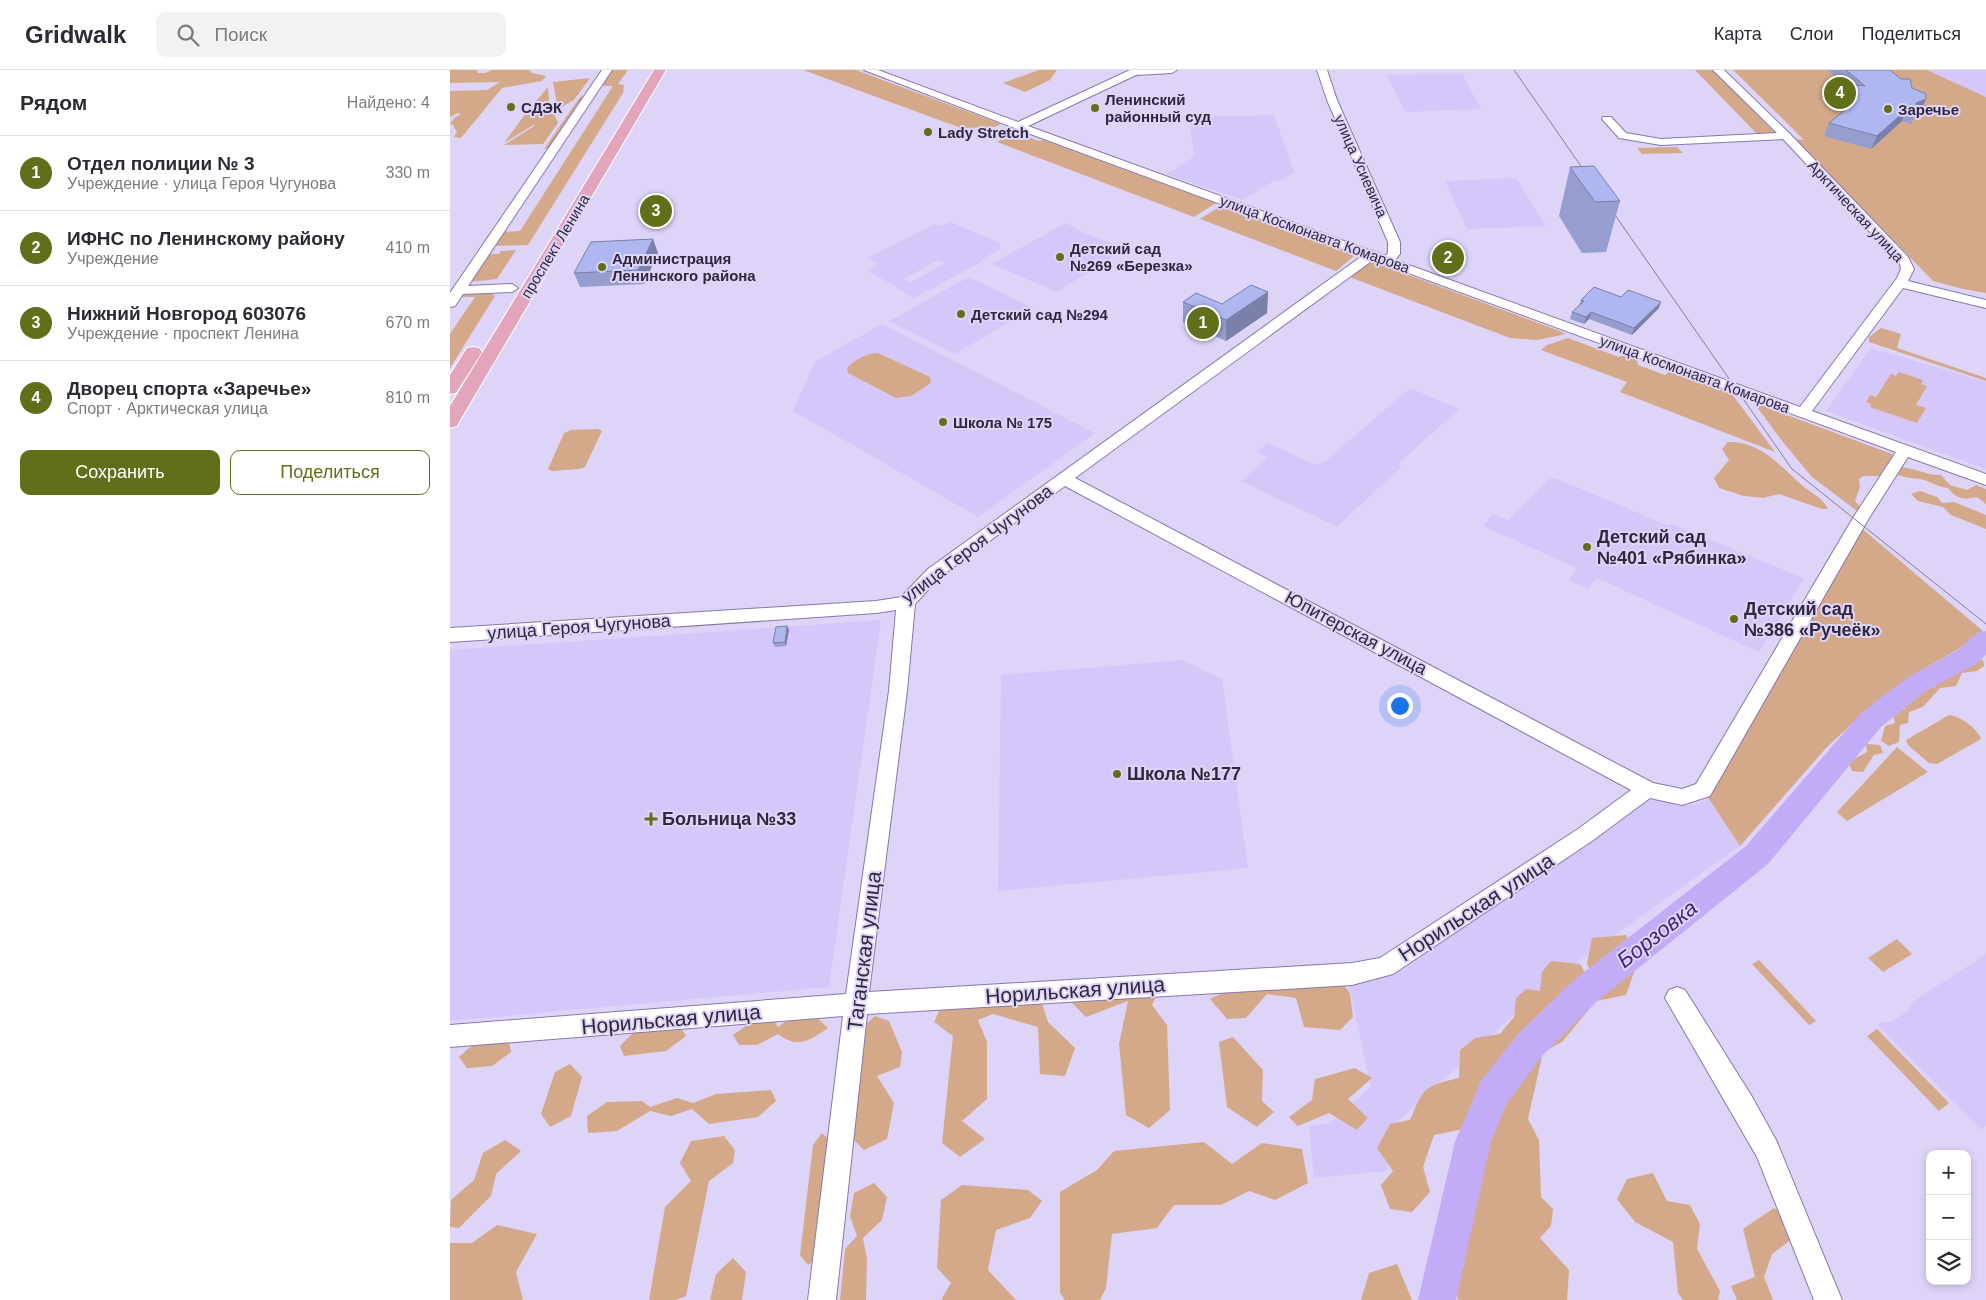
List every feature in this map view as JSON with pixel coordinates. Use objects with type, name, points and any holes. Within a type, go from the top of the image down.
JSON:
[{"type":"main road","name":"проспект Ленина","points":[[537,247],[647,70]]},
{"type":"main road","name":"проспект Ленина","points":[[450,422],[660,70]]},
{"type":"main road","name":"проспект Ленина","points":[[502,304],[522,272]]},
{"type":"main road","points":[[450,389],[482,336]]},
{"type":"street","points":[[450,303],[607,70]]},
{"type":"street","name":"улица Космонавта Комарова","points":[[869,70],[1986,480]]},
{"type":"street","points":[[1019,126],[1133,71],[1172,70]]},
{"type":"street","name":"улица Усиевича","points":[[1322,70],[1332,100],[1394,242],[1394,254],[1387,261]]},
{"type":"street","name":"Арктическая улица","points":[[1718,70],[1786,136],[1905,262],[1908,272],[1803,413]]},
{"type":"street","points":[[1607,119],[1623,136],[1661,142],[1786,136]]},
{"type":"street","name":"улица Героя Чугунова","points":[[450,635],[840,610],[906,602],[934,573],[1372,255]]},
{"type":"street","points":[[1900,283],[1986,304]]},
{"type":"street","points":[[459,290],[512,288]]},
{"type":"street","name":"Юпитерская улица","points":[[1064,479],[1647,789],[1675,797],[1692,797],[1702,790],[1861,518],[1893,472],[1905,450]]},
{"type":"street","name":"Таганская улица","points":[[822,1300],[856,1004],[898,691],[906,602]]},
{"type":"street","name":"Норильская улица","points":[[450,1036],[856,1004],[1352,974],[1384,967],[1584,835],[1647,789]]},
{"type":"street","points":[[1677,998],[1742,1104],[1767,1149],[1828,1300]]},
{"type":"shaded area","points":[[450,70],[476,70],[478,73],[485,73],[492,70],[529,70],[532,73],[546,76],[542,81],[502,88],[461,138],[454,137],[457,132],[453,125],[450,124],[454,118],[461,114],[458,113],[450,117],[450,91],[487,90],[500,82],[450,83]]},
{"type":"shaded area","points":[[610,70],[628,70],[618,84],[624,85],[623,93],[528,245],[492,246],[502,232],[520,231],[613,86],[599,86]]},
{"type":"shaded area","points":[[803,70],[856,70],[1001,124],[995,127],[961,128]]},
{"type":"shaded area","points":[[1039,70],[1057,70],[1050,80],[1025,92],[1003,83]]},
{"type":"shaded area","points":[[1695,70],[1713,70],[1776,134],[1758,135]]},
{"type":"shaded area","points":[[1733,70],[1927,70],[1986,97],[1986,293],[1933,281],[1795,139],[1804,140]]},
{"type":"shaded area","points":[[1927,70],[1986,70],[1986,97]]},
{"type":"shaded area","points":[[1462,74],[1481,109],[1405,112],[1387,75]]},
{"type":"shaded area","points":[[590,78],[574,100],[558,109],[553,82]]},
{"type":"shaded area","points":[[548,87],[549,102],[553,112],[551,114],[554,113],[558,123],[543,144],[504,145],[534,126],[535,124],[504,143]]},
{"type":"shaded area","points":[[586,95],[550,148],[544,149],[580,97]]},
{"type":"shaded area","points":[[1274,115],[1294,172],[1280,181],[1275,180],[1243,200],[1166,174],[1192,158],[1194,153],[1189,117]]},
{"type":"shaded area","points":[[1015,132],[1039,141],[1043,140],[1216,203],[1194,217],[997,142]]},
{"type":"shaded area","points":[[1677,147],[1683,153],[1642,154],[1637,148]]},
{"type":"shaded area","points":[[1516,178],[1546,226],[1467,229],[1445,181]]},
{"type":"shaded area","points":[[1222,205],[1355,255],[1336,271],[1200,219]]},
{"type":"shaded area","points":[[950,222],[1000,243],[1000,249],[981,262],[914,298],[867,270],[878,263],[867,258],[935,224],[941,226]],"holes":[[[938,260],[945,263],[911,282],[904,279]]]},
{"type":"shaded area","name":"Детский сад №269 «Березка»","points":[[1065,223],[1075,227],[1074,229],[1126,249],[1057,292],[992,264]]},
{"type":"shaded area","points":[[516,250],[497,279],[470,282],[482,261],[486,261],[490,254]]},
{"type":"shaded area","points":[[1367,263],[1376,263],[1565,333],[1537,340],[1510,338],[1352,278],[1351,276]]},
{"type":"shaded area","name":"Детский сад №294","points":[[969,277],[1033,308],[955,354],[889,321]]},
{"type":"shaded area","points":[[465,293],[491,293],[495,296],[450,368],[450,334],[475,297],[458,297]]},
{"type":"shaded area","name":"Школа № 175","points":[[882,324],[1095,433],[978,517],[793,411],[815,362]]},
{"type":"shaded area","points":[[1881,328],[1901,334],[1897,348],[1986,378],[1986,381],[1869,342],[1869,337]]},
{"type":"shaded area","points":[[1568,338],[1619,357],[1625,355],[1637,359],[1638,365],[1665,375],[1670,371],[1732,394],[1775,452],[1620,392],[1627,382],[1541,350],[1547,345]]},
{"type":"shaded area","points":[[1871,348],[1986,382],[1986,469],[1826,411]]},
{"type":"shaded area","points":[[878,353],[930,377],[931,383],[911,396],[896,398],[848,373],[847,368],[857,360],[870,354]]},
{"type":"shaded area","points":[[1899,372],[1923,380],[1921,384],[1927,386],[1916,405],[1926,408],[1917,423],[1870,407],[1871,404],[1866,402],[1870,395],[1876,397],[1891,374],[1896,376]]},
{"type":"shaded area","points":[[1410,388],[1459,409],[1398,464],[1402,466],[1337,527],[1241,481],[1268,458],[1256,452],[1268,443],[1313,464],[1323,463]]},
{"type":"shaded area","points":[[1754,403],[1892,454],[1893,461],[1881,476],[1863,476],[1859,479],[1860,487],[1855,501],[1860,507],[1857,511],[1812,477]]},
{"type":"shaded area","points":[[598,429],[602,431],[585,467],[552,471],[548,469],[564,433],[571,430]]},
{"type":"shaded area","points":[[1728,442],[1750,446],[1769,456],[1820,499],[1828,509],[1822,509],[1779,494],[1763,498],[1744,496],[1719,488],[1714,478],[1729,460],[1722,449]]},
{"type":"shaded area","points":[[1900,467],[1941,475],[1950,485],[1967,490],[1976,485],[1986,489],[1986,504],[1977,497],[1961,498],[1948,488],[1896,474]]},
{"type":"shaded area","points":[[1555,478],[1669,526],[1671,524],[1804,578],[1759,652],[1597,578],[1588,589],[1569,580],[1577,568],[1483,526],[1493,514],[1508,520],[1549,479]]},
{"type":"shaded area","points":[[1920,491],[1937,497],[1942,503],[1954,502],[1986,515],[1986,529],[1951,515],[1943,507],[1918,501],[1911,494]]},
{"type":"shaded area","points":[[1860,527],[1983,631],[1962,647],[1908,678],[1856,720],[1826,748],[1740,846],[1703,790]]},
{"type":"shaded area","name":"Больница №33","points":[[881,620],[829,987],[450,1021],[450,650]]},
{"type":"shaded area","name":"Школа №177","points":[[1182,660],[1222,679],[1248,868],[998,891],[1001,675]]},
{"type":"shaded area","points":[[1974,660],[1983,660],[1984,666],[1977,671],[1962,673],[1956,686],[1940,688],[1923,707],[1909,712],[1908,723],[1900,725],[1899,742],[1889,746],[1881,741],[1885,726],[1895,723],[1892,712],[1905,709],[1906,701],[1925,688],[1936,687],[1934,682],[1946,673],[1959,671],[1967,663]]},
{"type":"shaded area","points":[[1949,715],[1958,717],[1968,724],[1977,731],[1981,739],[1937,764],[1929,763],[1908,745],[1906,740]]},
{"type":"shaded area","points":[[1866,744],[1880,745],[1883,753],[1874,755],[1863,772],[1852,771],[1848,762],[1867,752]]},
{"type":"shaded area","points":[[1897,747],[1928,772],[1847,821],[1837,812]]},
{"type":"shaded area","points":[[1652,797],[1681,805],[1698,804],[1708,798],[1740,846],[1554,978],[1383,1135],[1388,1171],[1314,1178],[1309,1125],[1329,1124],[1371,1087],[1348,981],[1381,979],[1394,973]]},
{"type":"shaded area","points":[[1626,935],[1639,958],[1626,995],[1596,1001],[1562,1042],[1543,1052],[1528,1119],[1539,1140],[1541,1197],[1553,1209],[1551,1226],[1540,1238],[1569,1270],[1567,1300],[1458,1300],[1453,1275],[1464,1266],[1455,1238],[1468,1192],[1477,1181],[1479,1143],[1503,1090],[1516,1081],[1534,1048],[1554,1028],[1565,1023],[1576,1004],[1596,988],[1587,963],[1592,938]]},
{"type":"shaded area","points":[[1897,939],[1912,954],[1883,972],[1868,958]]},
{"type":"shaded area","points":[[1986,954],[1986,1126],[1981,1130],[1878,1025],[1882,1022],[1891,1022],[1908,1011],[1911,1003]]},
{"type":"shaded area","points":[[1759,960],[1816,1021],[1809,1025],[1752,964]]},
{"type":"shaded area","points":[[1551,961],[1580,964],[1590,981],[1564,1007],[1526,1028],[1509,1046],[1506,1073],[1475,1105],[1463,1129],[1434,1135],[1423,1167],[1430,1192],[1412,1212],[1390,1209],[1381,1185],[1393,1171],[1377,1148],[1390,1124],[1410,1120],[1422,1094],[1432,1086],[1459,1078],[1460,1050],[1475,1038],[1500,1034],[1514,1017],[1516,998],[1526,989],[1540,991],[1542,972]]},
{"type":"shaded area","points":[[1338,978],[1350,993],[1353,1017],[1340,1030],[1304,1027],[1296,998],[1267,994],[1246,1018],[1227,1019],[1210,999],[1245,983]]},
{"type":"shaded area","points":[[1083,987],[1159,991],[1152,1005],[1167,1025],[1170,1110],[1149,1128],[1126,1115],[1119,1044],[1128,1001],[1086,1017],[1072,1003]]},
{"type":"shaded area","points":[[1040,998],[1048,1022],[1075,1048],[1065,1076],[1040,1074],[1038,1027],[993,1014],[978,1020],[987,1042],[987,1099],[962,1121],[985,1139],[960,1157],[942,1143],[953,1036],[934,1022],[942,1005]]},
{"type":"shaded area","points":[[812,1013],[828,1028],[809,1040],[792,1041],[778,1034],[757,1045],[739,1045],[733,1035],[754,1020],[772,1018],[778,1027],[793,1016]]},
{"type":"shaded area","points":[[875,1016],[889,1021],[902,1052],[900,1067],[877,1076],[894,1103],[887,1139],[864,1150],[851,1137],[861,1029]]},
{"type":"shaded area","points":[[677,1022],[686,1036],[666,1051],[624,1056],[620,1046],[640,1026]]},
{"type":"shaded area","points":[[1877,1029],[1949,1103],[1939,1111],[1867,1036]]},
{"type":"shaded area","points":[[508,1037],[511,1052],[492,1066],[467,1068],[459,1057],[479,1039]]},
{"type":"shaded area","points":[[1233,1037],[1263,1070],[1262,1101],[1274,1112],[1257,1127],[1227,1107],[1219,1042]]},
{"type":"shaded area","points":[[570,1064],[582,1077],[571,1116],[550,1127],[541,1114],[555,1072]]},
{"type":"shaded area","points":[[1355,1068],[1372,1078],[1348,1099],[1368,1118],[1357,1130],[1329,1113],[1298,1126],[1289,1117],[1312,1100],[1315,1079]]},
{"type":"shaded area","points":[[771,1090],[776,1101],[758,1117],[709,1124],[692,1109],[671,1116],[650,1111],[617,1131],[588,1133],[587,1116],[607,1102],[642,1101],[650,1107],[677,1098],[693,1103],[716,1094]]},
{"type":"shaded area","points":[[822,1133],[834,1144],[822,1256],[808,1265],[800,1255],[813,1145]]},
{"type":"shaded area","points":[[724,1136],[735,1150],[733,1163],[709,1181],[686,1296],[676,1300],[649,1300],[665,1207],[691,1181],[680,1163],[691,1141]]},
{"type":"shaded area","points":[[505,1140],[521,1151],[496,1174],[491,1196],[459,1228],[450,1227],[451,1200],[474,1180],[483,1153]]},
{"type":"shaded area","points":[[1204,1142],[1232,1164],[1262,1143],[1302,1149],[1308,1183],[1275,1200],[1249,1191],[1221,1205],[1174,1205],[1157,1228],[1112,1234],[1106,1288],[1100,1300],[1065,1300],[1060,1293],[1060,1192],[1097,1170],[1114,1151]]},
{"type":"shaded area","points":[[1653,1173],[1667,1201],[1690,1205],[1700,1224],[1697,1249],[1720,1291],[1718,1300],[1683,1300],[1678,1293],[1673,1242],[1635,1222],[1617,1199],[1627,1179]]},
{"type":"shaded area","points":[[874,1183],[887,1197],[882,1220],[863,1238],[867,1259],[866,1300],[840,1300],[845,1249],[857,1236],[850,1216],[854,1193]]},
{"type":"shaded area","points":[[962,1185],[1028,1190],[1042,1201],[1030,1218],[996,1230],[988,1270],[1016,1300],[941,1300],[951,1283],[937,1268],[941,1200]]},
{"type":"shaded area","points":[[1774,1208],[1794,1221],[1795,1237],[1772,1254],[1764,1277],[1773,1300],[1737,1300],[1731,1286],[1755,1277],[1743,1229]]},
{"type":"shaded area","points":[[497,1225],[537,1234],[516,1272],[523,1300],[450,1300],[450,1243],[472,1243]]},
{"type":"shaded area","points":[[733,1258],[746,1272],[742,1300],[710,1300],[716,1274]]},
{"type":"shaded area","points":[[1397,1264],[1412,1300],[1361,1300],[1369,1273]]},
{"type":"building","name":"Заречье","points":[[1846,70],[1890,70],[1901,79],[1910,79],[1912,88],[1926,94],[1926,99],[1916,103],[1917,111],[1907,109],[1877,136],[1829,123],[1850,106],[1846,84],[1865,86]]},
{"type":"building","points":[[1594,166],[1620,201],[1595,202],[1570,167]]},
{"type":"building","points":[[653,239],[638,270],[574,273],[591,242]]},
{"type":"building","points":[[1251,285],[1268,292],[1226,320],[1183,302],[1196,293],[1222,304]]},
{"type":"building","points":[[1594,287],[1621,297],[1628,290],[1661,302],[1634,328],[1591,312],[1586,317],[1572,312],[1584,301],[1581,300]]},
{"type":"building","points":[[787,626],[785,642],[773,643],[776,627]]},
{"type":"waterway","name":"Борзовка","points":[[1437,1300],[1473,1142],[1493,1093],[1530,1045],[1585,991],[1757,855],[1871,720],[1917,684],[1967,657],[1986,640]]},
{"type":"tram line","points":[[1514,70],[1590,179]]},
{"type":"tram line","points":[[1608,205],[1792,469],[1986,624]]},
{"type":"place","name":"Дворец спорта «Заречье»","points":[[1840,93]]},
{"type":"place","name":"СДЭК","points":[[511,107]]},
{"type":"place","name":"Ленинский районный суд","points":[[1095,108]]},
{"type":"place","name":"Заречье","points":[[1888,109]]},
{"type":"place","name":"Lady Stretch","points":[[928,132]]},
{"type":"place","name":"Нижний Новгород 603076","points":[[656,211]]},
{"type":"place","name":"Детский сад №269 «Березка»","points":[[1060,257]]},
{"type":"place","name":"ИФНС по Ленинскому району","points":[[1448,258]]},
{"type":"place","name":"Администрация Ленинского района","points":[[602,267]]},
{"type":"place","name":"Детский сад №294","points":[[961,314]]},
{"type":"place","name":"Отдел полиции № 3","points":[[1203,323]]},
{"type":"place","name":"Школа № 175","points":[[943,422]]},
{"type":"place","name":"Детский сад №401 «Рябинка»","points":[[1587,547]]},
{"type":"place","name":"Детский сад №386 «Ручеёк»","points":[[1734,619]]},
{"type":"place","name":"Школа №177","points":[[1117,774]]},
{"type":"place","name":"Больница №33","points":[[651,819]]}]
